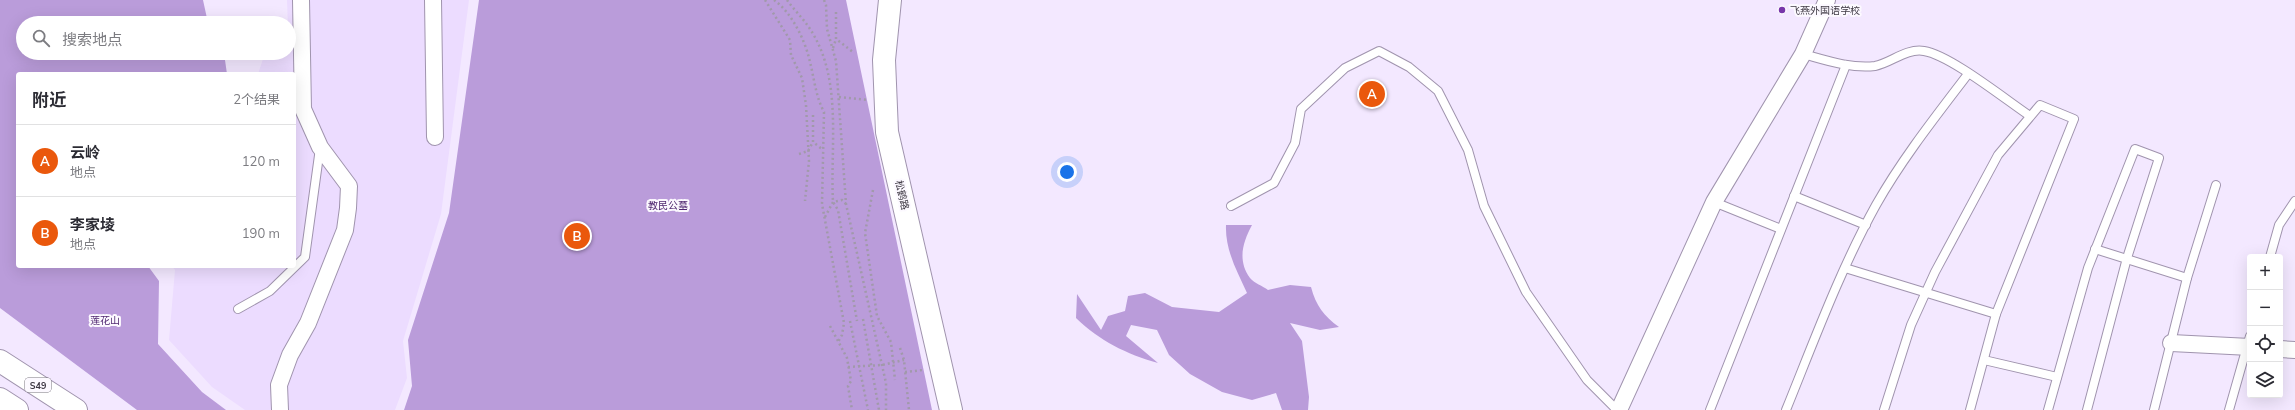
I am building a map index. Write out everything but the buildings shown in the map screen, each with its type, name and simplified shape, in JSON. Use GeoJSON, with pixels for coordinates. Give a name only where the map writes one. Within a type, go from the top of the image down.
{"type":"FeatureCollection","features":[{"type":"Feature","properties":{"kind":"main road","name":"松鹤路"},"geometry":{"type":"LineString","coordinates":[[890,0],[884,60],[887,132],[951,410]]}},
{"type":"Feature","properties":{"kind":"main road","name":"S49"},"geometry":{"type":"LineString","coordinates":[[0,361],[76,410]]}},
{"type":"Feature","properties":{"kind":"main road"},"geometry":{"type":"LineString","coordinates":[[0,399],[17,410]]}},
{"type":"Feature","properties":{"kind":"street"},"geometry":{"type":"LineString","coordinates":[[280,410],[279,385],[290,355],[308,323],[345,230],[349,186],[320,147],[303,109],[302,0]]}},
{"type":"Feature","properties":{"kind":"street"},"geometry":{"type":"LineString","coordinates":[[433,0],[435,137]]}},
{"type":"Feature","properties":{"kind":"street"},"geometry":{"type":"LineString","coordinates":[[1618,410],[1714,202],[1803,54],[1827,0]]}},
{"type":"Feature","properties":{"kind":"street"},"geometry":{"type":"LineString","coordinates":[[2171,343],[2247,344]]}},
{"type":"Feature","properties":{"kind":"street"},"geometry":{"type":"LineString","coordinates":[[2283,349],[2295,350]]}},
{"type":"Feature","properties":{"kind":"lane"},"geometry":{"type":"LineString","coordinates":[[1231,206],[1274,183],[1295,142],[1301,109],[1345,68],[1379,51],[1409,67],[1438,91],[1468,150],[1484,206],[1526,292],[1587,380],[1618,410]]}},
{"type":"Feature","properties":{"kind":"lane"},"geometry":{"type":"LineString","coordinates":[[1803,54],[1846,65],[1875,66],[1898,55],[1923,51],[1954,64],[2030,116]]}},
{"type":"Feature","properties":{"kind":"lane"},"geometry":{"type":"LineString","coordinates":[[1710,410],[1846,65]]}},
{"type":"Feature","properties":{"kind":"lane"},"geometry":{"type":"LineString","coordinates":[[1786,410],[1845,268],[1866,225],[1877,205],[1923,135],[1968,74]]}},
{"type":"Feature","properties":{"kind":"lane"},"geometry":{"type":"LineString","coordinates":[[1884,410],[1911,325],[1926,293],[1998,155],[2040,105],[2074,119],[1996,314],[1970,410]]}},
{"type":"Feature","properties":{"kind":"lane"},"geometry":{"type":"LineString","coordinates":[[296,266],[305,257],[320,147]]}},
{"type":"Feature","properties":{"kind":"lane"},"geometry":{"type":"LineString","coordinates":[[2048,410],[2095,248],[2135,149],[2159,158],[2127,258],[2087,410]]}},
{"type":"Feature","properties":{"kind":"lane"},"geometry":{"type":"LineString","coordinates":[[2154,410],[2187,278],[2216,185]]}},
{"type":"Feature","properties":{"kind":"lane"},"geometry":{"type":"LineString","coordinates":[[1794,196],[1866,225]]}},
{"type":"Feature","properties":{"kind":"lane"},"geometry":{"type":"LineString","coordinates":[[2271,254],[2279,225],[2295,201]]}},
{"type":"Feature","properties":{"kind":"lane"},"geometry":{"type":"LineString","coordinates":[[1714,202],[1781,229]]}},
{"type":"Feature","properties":{"kind":"lane"},"geometry":{"type":"LineString","coordinates":[[2095,248],[2187,278]]}},
{"type":"Feature","properties":{"kind":"lane"},"geometry":{"type":"LineString","coordinates":[[238,309],[270,291],[294,268]]}},
{"type":"Feature","properties":{"kind":"lane"},"geometry":{"type":"LineString","coordinates":[[1845,268],[1996,314]]}},
{"type":"Feature","properties":{"kind":"lane"},"geometry":{"type":"LineString","coordinates":[[2229,410],[2247,351]]}},
{"type":"Feature","properties":{"kind":"lane"},"geometry":{"type":"LineString","coordinates":[[1984,360],[2057,377]]}},
{"type":"Feature","properties":{"kind":"path"},"geometry":{"type":"LineString","coordinates":[[765,0],[790,40],[791,55],[802,78],[806,104],[808,151],[808,173],[805,201]]}},
{"type":"Feature","properties":{"kind":"path"},"geometry":{"type":"LineString","coordinates":[[774,0],[795,24],[809,56],[820,104],[824,112],[822,204],[844,323],[842,335],[838,342]]}},
{"type":"Feature","properties":{"kind":"path"},"geometry":{"type":"LineString","coordinates":[[787,0],[810,29],[825,63],[831,89],[833,202],[840,216],[857,321]]}},
{"type":"Feature","properties":{"kind":"path"},"geometry":{"type":"LineString","coordinates":[[824,0],[826,5],[827,29],[833,48],[839,97],[846,204],[886,383],[886,410]]}},
{"type":"Feature","properties":{"kind":"path"},"geometry":{"type":"LineString","coordinates":[[833,48],[836,39],[836,12]]}},
{"type":"Feature","properties":{"kind":"path"},"geometry":{"type":"LineString","coordinates":[[836,39],[853,52]]}},
{"type":"Feature","properties":{"kind":"path"},"geometry":{"type":"LineString","coordinates":[[839,97],[886,101]]}},
{"type":"Feature","properties":{"kind":"path"},"geometry":{"type":"LineString","coordinates":[[799,154],[808,151],[813,142],[813,115]]}},
{"type":"Feature","properties":{"kind":"path"},"geometry":{"type":"LineString","coordinates":[[813,142],[823,150]]}},
{"type":"Feature","properties":{"kind":"path"},"geometry":{"type":"LineString","coordinates":[[873,190],[865,233],[877,316],[890,342],[895,380]]}},
{"type":"Feature","properties":{"kind":"path"},"geometry":{"type":"LineString","coordinates":[[833,202],[842,200],[846,204]]}},
{"type":"Feature","properties":{"kind":"path"},"geometry":{"type":"LineString","coordinates":[[825,218],[833,202]]}},
{"type":"Feature","properties":{"kind":"path"},"geometry":{"type":"LineString","coordinates":[[863,319],[879,410]]}},
{"type":"Feature","properties":{"kind":"path"},"geometry":{"type":"LineString","coordinates":[[850,321],[868,410]]}},
{"type":"Feature","properties":{"kind":"path"},"geometry":{"type":"LineString","coordinates":[[830,326],[847,358],[851,381],[848,386],[852,410]]}},
{"type":"Feature","properties":{"kind":"path"},"geometry":{"type":"LineString","coordinates":[[900,348],[904,360],[909,410]]}},
{"type":"Feature","properties":{"kind":"path"},"geometry":{"type":"LineString","coordinates":[[848,367],[882,365],[904,360]]}},
{"type":"Feature","properties":{"kind":"shaded area"},"geometry":{"type":"Polygon","coordinates":[[[287,0],[469,0],[441,214],[403,341],[407,378],[395,410],[245,410],[212,387],[169,340],[175,270],[174,268],[296,268],[296,72],[259,72],[263,60],[296,60],[296,16],[288,16],[287,0]]]}},
{"type":"Feature","properties":{"kind":"green space","name":"莲花山"},"geometry":{"type":"Polygon","coordinates":[[[0,0],[203,0],[206,16],[16,16],[16,60],[225,60],[227,72],[16,72],[16,268],[149,268],[159,281],[158,344],[202,392],[226,410],[137,410],[0,308],[0,0]]]}},
{"type":"Feature","properties":{"kind":"green space","name":"教民公墓"},"geometry":{"type":"Polygon","coordinates":[[[479,0],[846,0],[932,410],[404,410],[412,386],[408,340],[449,213],[479,0]]]}},
{"type":"Feature","properties":{"kind":"green space"},"geometry":{"type":"Polygon","coordinates":[[[1226,225],[1252,225],[1244,244],[1243,258],[1246,271],[1252,280],[1268,290],[1290,285],[1311,287],[1315,300],[1321,310],[1339,327],[1320,330],[1290,323],[1302,341],[1309,397],[1308,410],[1282,410],[1276,393],[1252,400],[1222,392],[1190,374],[1169,355],[1157,330],[1131,325],[1126,336],[1158,363],[1114,346],[1094,333],[1076,318],[1077,294],[1101,330],[1108,316],[1125,311],[1128,296],[1145,293],[1172,307],[1219,312],[1247,293],[1227,243],[1226,225]]]}},
{"type":"Feature","properties":{"kind":"place","name":"飞燕外国语学校"},"geometry":{"type":"Point","coordinates":[1782,10]}},
{"type":"Feature","properties":{"kind":"place","name":"云岭"},"geometry":{"type":"Point","coordinates":[1372,94]}},
{"type":"Feature","properties":{"kind":"place","name":"李家堎"},"geometry":{"type":"Point","coordinates":[577,236]}}]}
